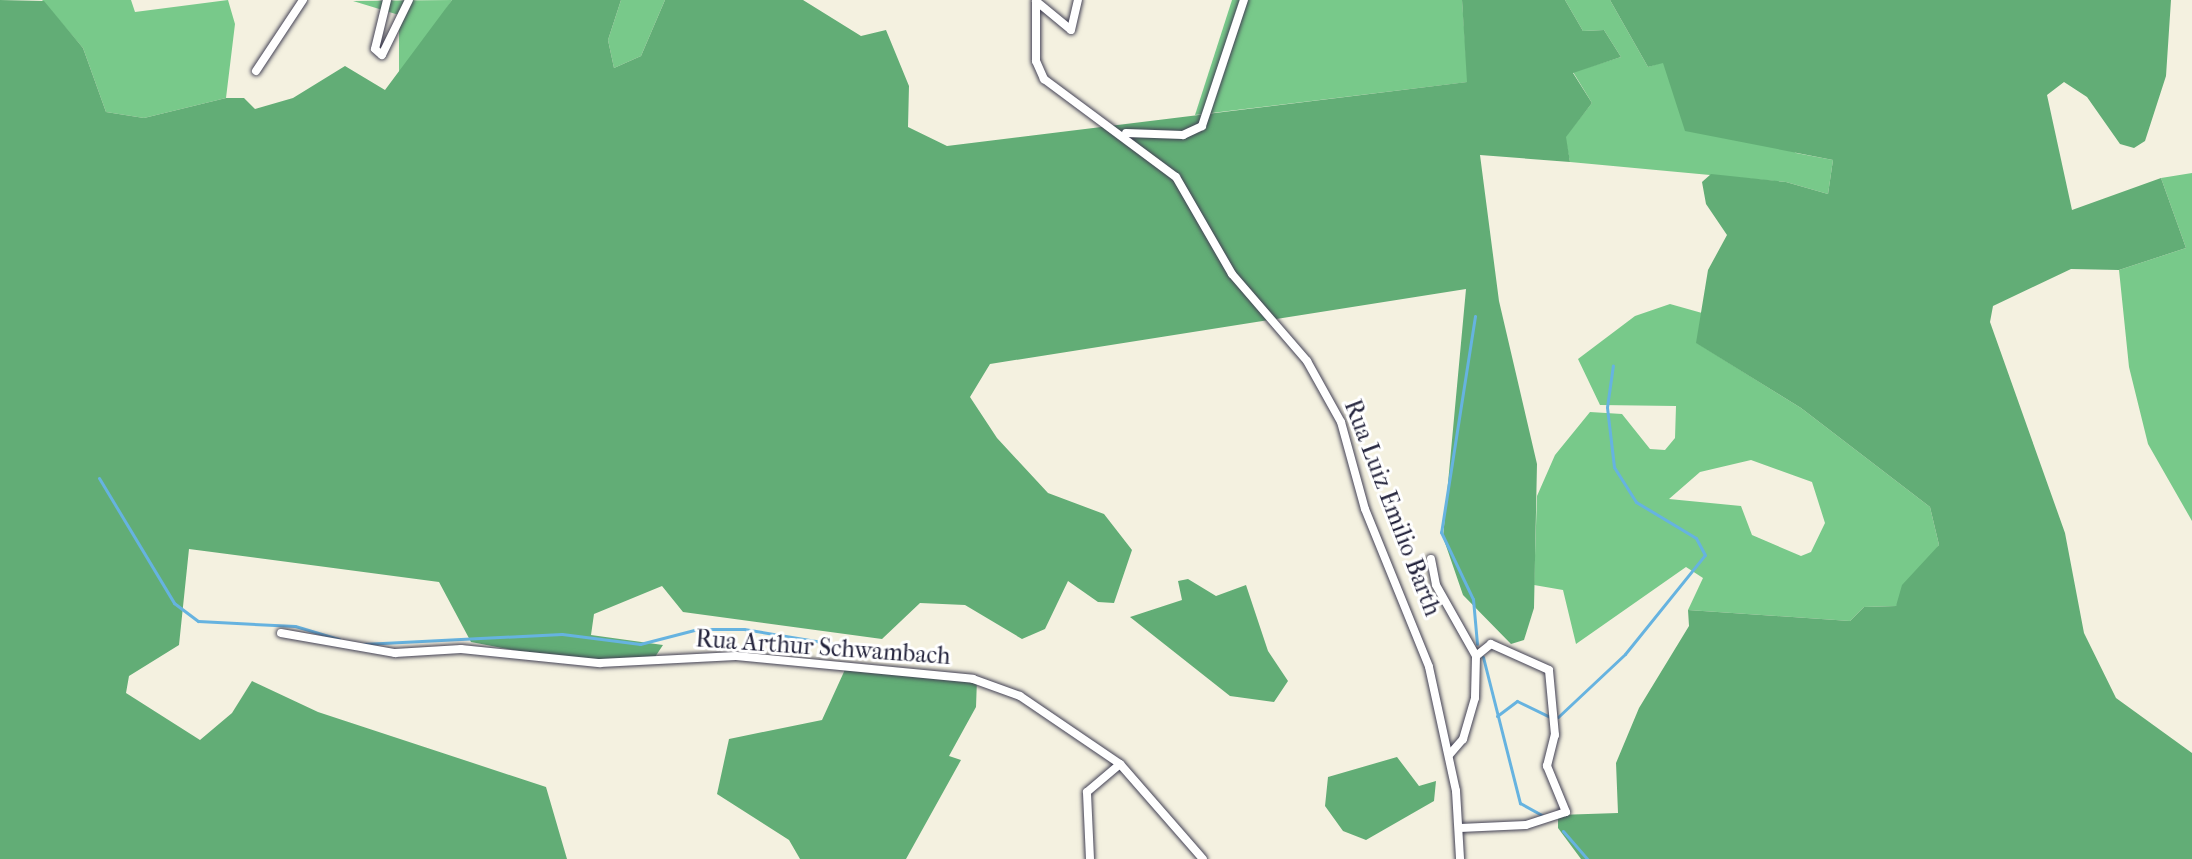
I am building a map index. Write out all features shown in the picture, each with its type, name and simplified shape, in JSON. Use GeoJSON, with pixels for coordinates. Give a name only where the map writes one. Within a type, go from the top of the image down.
{"type":"FeatureCollection","features":[{"type":"Feature","properties":{"kind":"street"},"geometry":{"type":"LineString","coordinates":[[256,71],[303,0]]}},
{"type":"Feature","properties":{"kind":"street"},"geometry":{"type":"LineString","coordinates":[[387,0],[375,49],[382,55],[409,0]]}},
{"type":"Feature","properties":{"kind":"street"},"geometry":{"type":"LineString","coordinates":[[1036,1],[1071,30],[1078,0]]}},
{"type":"Feature","properties":{"kind":"street"},"geometry":{"type":"LineString","coordinates":[[1126,133],[1183,135],[1202,126],[1244,0]]}},
{"type":"Feature","properties":{"kind":"street","name":"Rua Luiz Emilio Barth"},"geometry":{"type":"LineString","coordinates":[[1036,1],[1036,61],[1044,79],[1126,133],[1176,177],[1232,274],[1307,361],[1341,422],[1365,509],[1429,667],[1449,755]]}},
{"type":"Feature","properties":{"kind":"street"},"geometry":{"type":"LineString","coordinates":[[1431,559],[1436,585],[1476,656],[1475,698],[1463,739],[1449,755],[1460,828],[1460,859]]}},
{"type":"Feature","properties":{"kind":"street","name":"Rua Arthur Schwambach"},"geometry":{"type":"LineString","coordinates":[[281,633],[395,653],[461,649],[600,663],[711,655],[973,679],[1020,696],[1120,764],[1203,859]]}},
{"type":"Feature","properties":{"kind":"street"},"geometry":{"type":"LineString","coordinates":[[1460,828],[1526,825],[1566,812],[1547,766],[1555,735],[1549,670],[1491,644],[1476,656]]}},
{"type":"Feature","properties":{"kind":"street"},"geometry":{"type":"LineString","coordinates":[[1090,859],[1087,792],[1120,764]]}},
{"type":"Feature","properties":{"kind":"green space"},"geometry":{"type":"Polygon","coordinates":[[[0,0],[44,1],[83,48],[106,112],[144,118],[226,98],[244,98],[255,109],[293,98],[345,66],[385,90],[452,0],[621,0],[608,40],[614,68],[641,56],[665,0],[803,0],[861,36],[886,30],[909,86],[908,127],[947,146],[1467,82],[1462,0],[1565,0],[1583,31],[1604,30],[1621,57],[1573,73],[1592,103],[1566,137],[1570,162],[1480,155],[1499,301],[1537,464],[1534,608],[1524,640],[1511,644],[1463,595],[1443,537],[1466,289],[990,364],[970,397],[997,438],[1048,493],[1104,514],[1132,550],[1114,603],[1098,602],[1068,581],[1045,629],[1022,639],[965,605],[920,603],[882,639],[683,612],[662,586],[594,614],[591,635],[663,645],[653,660],[597,666],[471,642],[439,582],[189,549],[179,645],[129,676],[126,693],[200,740],[232,713],[252,681],[318,712],[546,787],[567,859],[0,859],[0,0]]]}},
{"type":"Feature","properties":{"kind":"green space"},"geometry":{"type":"Polygon","coordinates":[[[42,0],[131,0],[135,12],[228,0],[235,24],[226,98],[144,118],[106,112],[83,48],[42,0]]]}},
{"type":"Feature","properties":{"kind":"green space"},"geometry":{"type":"Polygon","coordinates":[[[452,0],[399,81],[399,15],[353,1],[452,0]]]}},
{"type":"Feature","properties":{"kind":"green space"},"geometry":{"type":"Polygon","coordinates":[[[621,0],[665,0],[641,56],[614,68],[608,40],[621,0]]]}},
{"type":"Feature","properties":{"kind":"green space"},"geometry":{"type":"Polygon","coordinates":[[[1232,0],[1462,0],[1468,82],[1195,115],[1232,0]]]}},
{"type":"Feature","properties":{"kind":"green space"},"geometry":{"type":"Polygon","coordinates":[[[1565,0],[1610,0],[1648,67],[1663,62],[1796,153],[1833,160],[1828,194],[1786,182],[1570,162],[1565,137],[1592,103],[1573,72],[1621,57],[1604,30],[1583,31],[1565,0]]]}},
{"type":"Feature","properties":{"kind":"green space"},"geometry":{"type":"Polygon","coordinates":[[[1610,0],[2171,0],[2166,76],[2145,141],[2134,148],[2120,144],[2087,97],[2064,82],[2047,95],[2072,210],[2161,178],[2186,248],[2119,270],[2071,269],[1993,306],[1990,322],[2065,533],[2084,633],[2116,698],[2192,753],[2192,859],[1581,859],[1558,828],[1558,815],[1618,813],[1616,763],[1639,708],[1689,626],[1688,610],[1850,621],[1864,607],[1896,606],[1902,585],[1939,545],[1930,507],[1801,408],[1696,343],[1708,270],[1727,235],[1706,204],[1702,182],[1711,174],[1786,182],[1828,194],[1833,160],[1685,131],[1663,63],[1648,67],[1610,0]]]}},
{"type":"Feature","properties":{"kind":"green space"},"geometry":{"type":"Polygon","coordinates":[[[2192,173],[2192,521],[2148,444],[2129,367],[2119,270],[2186,248],[2161,178],[2192,173]]]}},
{"type":"Feature","properties":{"kind":"green space"},"geometry":{"type":"Polygon","coordinates":[[[1670,304],[1702,313],[1697,343],[1801,408],[1930,507],[1939,545],[1896,606],[1864,607],[1850,621],[1688,610],[1703,578],[1686,567],[1576,644],[1563,590],[1534,585],[1537,496],[1555,455],[1590,412],[1622,414],[1650,449],[1665,450],[1675,438],[1676,406],[1600,405],[1578,359],[1635,316],[1670,304]],[[1751,460],[1700,472],[1669,499],[1741,506],[1752,535],[1801,556],[1811,552],[1825,523],[1812,482],[1751,460]]]}},
{"type":"Feature","properties":{"kind":"green space"},"geometry":{"type":"Polygon","coordinates":[[[1188,579],[1216,596],[1246,585],[1268,651],[1288,681],[1274,702],[1230,696],[1130,617],[1182,600],[1178,581],[1188,579]]]}},
{"type":"Feature","properties":{"kind":"green space"},"geometry":{"type":"Polygon","coordinates":[[[848,663],[977,679],[976,707],[949,756],[961,760],[906,859],[800,859],[789,840],[717,794],[729,739],[822,720],[848,663]]]}},
{"type":"Feature","properties":{"kind":"green space"},"geometry":{"type":"Polygon","coordinates":[[[1397,757],[1419,786],[1436,781],[1434,801],[1366,840],[1343,831],[1325,806],[1328,777],[1397,757]]]}},
{"type":"Feature","properties":{"kind":"waterway"},"geometry":{"type":"LineString","coordinates":[[1475,316],[1441,532],[1473,599],[1477,644]]}},
{"type":"Feature","properties":{"kind":"waterway"},"geometry":{"type":"LineString","coordinates":[[1558,717],[1625,654],[1705,555],[1696,538],[1636,502],[1614,467],[1607,407],[1613,365]]}},
{"type":"Feature","properties":{"kind":"waterway"},"geometry":{"type":"LineString","coordinates":[[99,478],[174,603],[198,621],[295,626],[339,639]]}},
{"type":"Feature","properties":{"kind":"waterway"},"geometry":{"type":"LineString","coordinates":[[363,644],[562,634],[640,644],[698,629],[744,629],[888,653]]}},
{"type":"Feature","properties":{"kind":"waterway"},"geometry":{"type":"LineString","coordinates":[[1483,657],[1520,803],[1547,818]]}},
{"type":"Feature","properties":{"kind":"waterway"},"geometry":{"type":"LineString","coordinates":[[1497,716],[1517,701],[1550,717]]}},
{"type":"Feature","properties":{"kind":"waterway"},"geometry":{"type":"LineString","coordinates":[[1563,831],[1587,859]]}}]}
